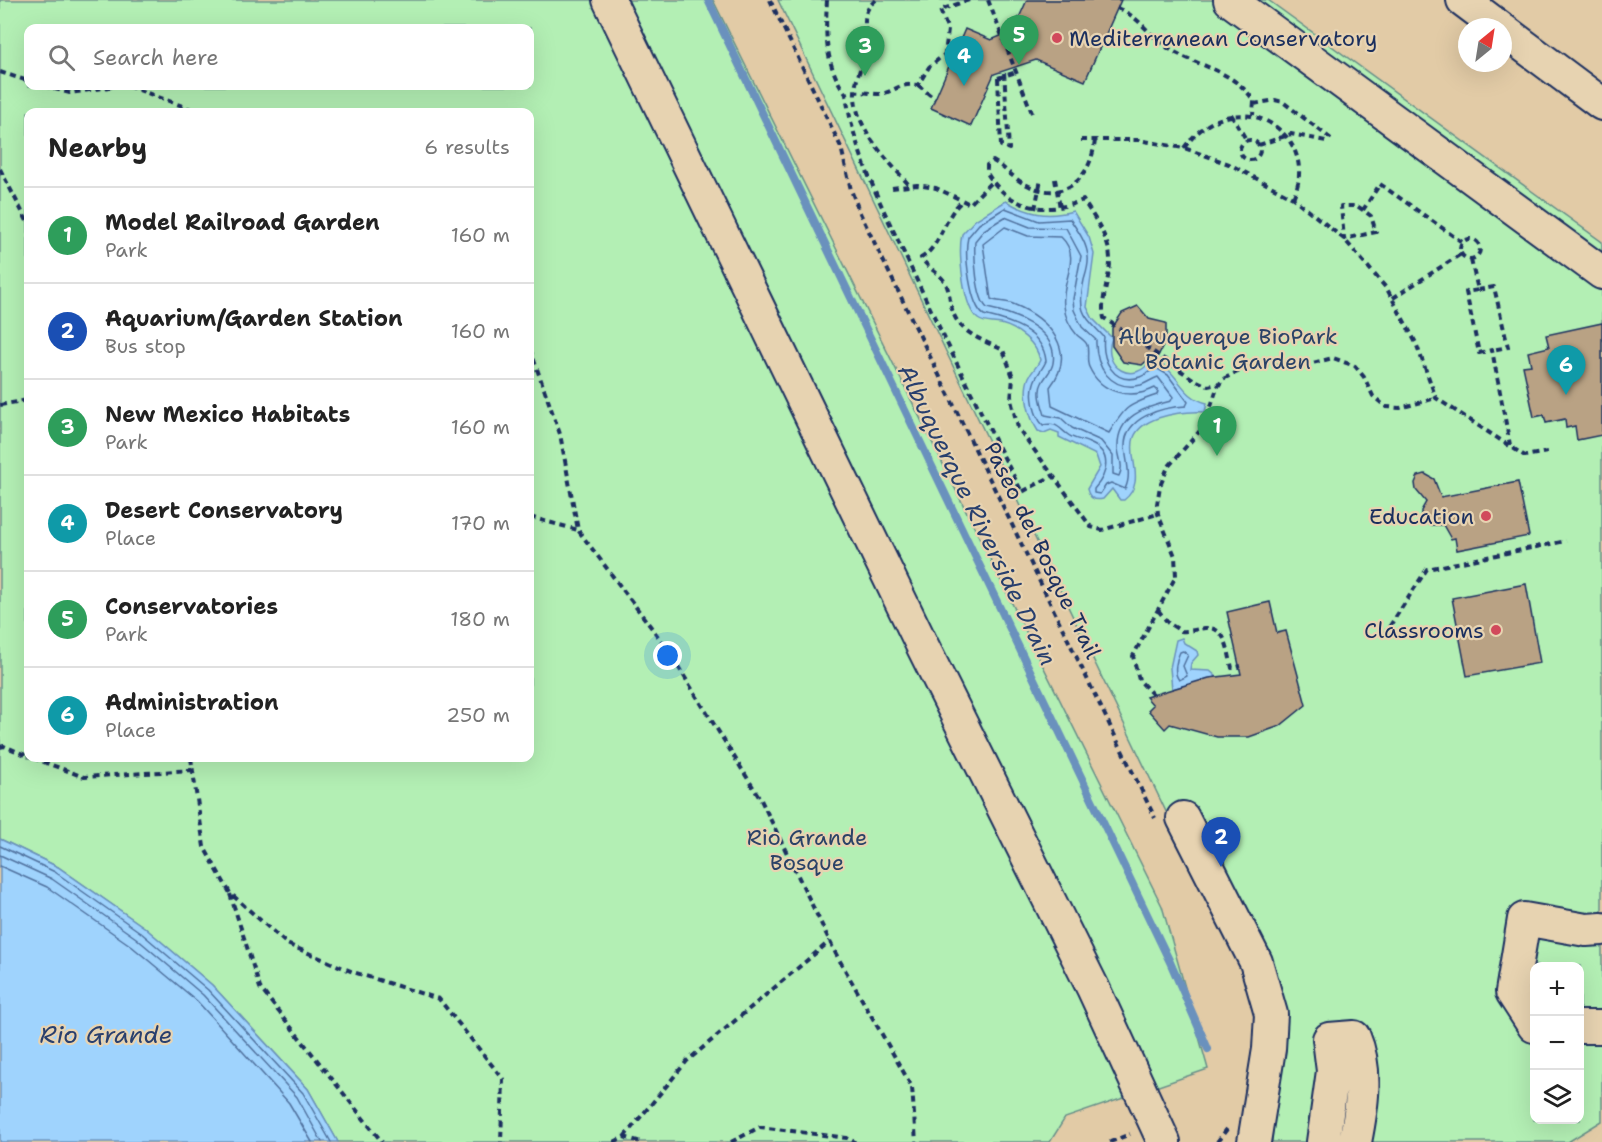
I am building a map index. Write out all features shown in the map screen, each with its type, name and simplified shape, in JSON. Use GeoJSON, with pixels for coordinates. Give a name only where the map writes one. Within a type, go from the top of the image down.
{"type":"FeatureCollection","features":[{"type":"Feature","properties":{"kind":"street"},"geometry":{"type":"LineString","coordinates":[[609,0],[923,647],[1093,988],[1164,1142]]}},
{"type":"Feature","properties":{"kind":"street"},"geometry":{"type":"LineString","coordinates":[[1230,0],[1602,273]]}},
{"type":"Feature","properties":{"kind":"street"},"geometry":{"type":"LineString","coordinates":[[1463,0],[1487,18]]}},
{"type":"Feature","properties":{"kind":"street"},"geometry":{"type":"LineString","coordinates":[[1512,37],[1602,104]]}},
{"type":"Feature","properties":{"kind":"street"},"geometry":{"type":"LineString","coordinates":[[1170,820],[1256,962],[1271,1014],[1269,1049],[1254,1142]]}},
{"type":"Feature","properties":{"kind":"street"},"geometry":{"type":"LineString","coordinates":[[1530,1020],[1512,992],[1524,919],[1586,930],[1602,929]]}},
{"type":"Feature","properties":{"kind":"street"},"geometry":{"type":"LineString","coordinates":[[1584,1027],[1602,1027]]}},
{"type":"Feature","properties":{"kind":"street"},"geometry":{"type":"LineString","coordinates":[[1323,1142],[1333,1071],[1329,1039],[1354,1037],[1359,1048],[1363,1085],[1355,1142]]}},
{"type":"Feature","properties":{"kind":"path","name":"Paseo del Bosque Trail"},"geometry":{"type":"LineString","coordinates":[[770,0],[836,136],[860,213],[1170,820]]}},
{"type":"Feature","properties":{"kind":"path"},"geometry":{"type":"LineString","coordinates":[[827,0],[827,47],[833,78],[846,94],[850,123],[869,179],[967,386],[1022,492],[1054,475]]}},
{"type":"Feature","properties":{"kind":"path"},"geometry":{"type":"LineString","coordinates":[[876,0],[869,5],[864,16],[866,50],[855,90],[856,103],[870,136],[909,185]]}},
{"type":"Feature","properties":{"kind":"path"},"geometry":{"type":"LineString","coordinates":[[918,85],[929,67],[945,56],[948,30],[940,10],[969,0]]}},
{"type":"Feature","properties":{"kind":"path"},"geometry":{"type":"LineString","coordinates":[[988,0],[1032,113]]}},
{"type":"Feature","properties":{"kind":"path"},"geometry":{"type":"LineString","coordinates":[[1117,8],[1136,17],[1160,42],[1172,50],[1219,71],[1247,93],[1254,104],[1253,115]]}},
{"type":"Feature","properties":{"kind":"path"},"geometry":{"type":"LineString","coordinates":[[945,56],[952,59]]}},
{"type":"Feature","properties":{"kind":"path"},"geometry":{"type":"LineString","coordinates":[[1004,70],[1009,149],[1001,146],[998,78],[1016,72]]}},
{"type":"Feature","properties":{"kind":"path"},"geometry":{"type":"LineString","coordinates":[[0,72],[24,80]]}},
{"type":"Feature","properties":{"kind":"path"},"geometry":{"type":"LineString","coordinates":[[846,94],[855,90],[883,93],[898,86],[918,85],[935,99]]}},
{"type":"Feature","properties":{"kind":"path"},"geometry":{"type":"LineString","coordinates":[[59,90],[70,93],[90,90]]}},
{"type":"Feature","properties":{"kind":"path"},"geometry":{"type":"LineString","coordinates":[[139,90],[188,108]]}},
{"type":"Feature","properties":{"kind":"path"},"geometry":{"type":"LineString","coordinates":[[1254,104],[1275,100],[1283,102],[1330,138],[1326,141],[1299,135],[1285,135],[1258,145]]}},
{"type":"Feature","properties":{"kind":"path"},"geometry":{"type":"LineString","coordinates":[[1231,114],[1247,141]]}},
{"type":"Feature","properties":{"kind":"path"},"geometry":{"type":"LineString","coordinates":[[1184,148],[1199,128],[1215,118],[1231,114],[1253,115],[1270,123],[1285,135],[1295,151],[1299,170],[1297,189],[1293,198]]}},
{"type":"Feature","properties":{"kind":"path"},"geometry":{"type":"LineString","coordinates":[[1081,140],[1146,141],[1184,148],[1242,170],[1293,198],[1344,239],[1371,267],[1393,298],[1416,343],[1436,398],[1525,456],[1547,452]]}},
{"type":"Feature","properties":{"kind":"path"},"geometry":{"type":"LineString","coordinates":[[1095,140],[1092,160],[1084,176],[1072,186],[1057,191],[1039,190],[1024,183],[993,161],[986,169],[992,181],[1018,202],[1035,209],[1060,208],[1083,200],[1107,241],[1110,265],[1105,284],[1103,315],[1108,323],[1193,379],[1208,386],[1219,384]]}},
{"type":"Feature","properties":{"kind":"path"},"geometry":{"type":"LineString","coordinates":[[1242,170],[1247,160],[1258,157],[1260,152],[1254,141],[1247,141]]}},
{"type":"Feature","properties":{"kind":"path"},"geometry":{"type":"LineString","coordinates":[[1247,141],[1241,151],[1247,160]]}},
{"type":"Feature","properties":{"kind":"path"},"geometry":{"type":"LineString","coordinates":[[0,169],[24,215]]}},
{"type":"Feature","properties":{"kind":"path"},"geometry":{"type":"LineString","coordinates":[[1035,209],[1041,179]]}},
{"type":"Feature","properties":{"kind":"path"},"geometry":{"type":"LineString","coordinates":[[1055,179],[1060,208]]}},
{"type":"Feature","properties":{"kind":"path"},"geometry":{"type":"LineString","coordinates":[[892,188],[909,185],[936,188],[970,204],[992,181]]}},
{"type":"Feature","properties":{"kind":"path"},"geometry":{"type":"LineString","coordinates":[[1363,210],[1380,184],[1462,242]]}},
{"type":"Feature","properties":{"kind":"path"},"geometry":{"type":"LineString","coordinates":[[960,203],[948,214],[932,252],[921,258],[929,269],[943,278],[950,293],[952,311],[964,330],[1003,350],[1013,376],[1011,400],[1018,428],[1054,475],[1085,523],[1096,530],[1158,514]]}},
{"type":"Feature","properties":{"kind":"path"},"geometry":{"type":"LineString","coordinates":[[1341,206],[1357,206],[1371,216],[1376,232],[1344,239],[1341,206]]}},
{"type":"Feature","properties":{"kind":"path"},"geometry":{"type":"LineString","coordinates":[[1462,242],[1472,239],[1479,244],[1480,254],[1471,260]]}},
{"type":"Feature","properties":{"kind":"path"},"geometry":{"type":"LineString","coordinates":[[1461,254],[1462,242]]}},
{"type":"Feature","properties":{"kind":"path"},"geometry":{"type":"LineString","coordinates":[[1393,298],[1461,254]]}},
{"type":"Feature","properties":{"kind":"path"},"geometry":{"type":"LineString","coordinates":[[1461,254],[1471,260],[1478,290]]}},
{"type":"Feature","properties":{"kind":"path"},"geometry":{"type":"LineString","coordinates":[[1494,286],[1508,347],[1492,350],[1479,353],[1466,292],[1494,286]]}},
{"type":"Feature","properties":{"kind":"path"},"geometry":{"type":"LineString","coordinates":[[1492,350],[1511,446]]}},
{"type":"Feature","properties":{"kind":"path"},"geometry":{"type":"LineString","coordinates":[[1153,695],[1139,680],[1133,656],[1173,585],[1177,566],[1158,514],[1158,496],[1168,467],[1209,419],[1219,384],[1233,372],[1256,363],[1293,368],[1333,358],[1355,366],[1365,377],[1373,396],[1386,407],[1400,408],[1436,398]]}},
{"type":"Feature","properties":{"kind":"path"},"geometry":{"type":"LineString","coordinates":[[534,360],[560,434],[578,531],[666,647],[761,800],[830,941],[912,1087],[915,1142]]}},
{"type":"Feature","properties":{"kind":"path"},"geometry":{"type":"LineString","coordinates":[[0,405],[24,401]]}},
{"type":"Feature","properties":{"kind":"path"},"geometry":{"type":"LineString","coordinates":[[534,519],[578,531]]}},
{"type":"Feature","properties":{"kind":"path"},"geometry":{"type":"LineString","coordinates":[[1384,635],[1427,569],[1566,541]]}},
{"type":"Feature","properties":{"kind":"path"},"geometry":{"type":"LineString","coordinates":[[1158,610],[1168,623],[1181,631],[1206,628],[1219,631],[1224,637],[1232,668],[1241,666]]}},
{"type":"Feature","properties":{"kind":"path"},"geometry":{"type":"LineString","coordinates":[[0,747],[4,746],[24,754]]}},
{"type":"Feature","properties":{"kind":"path"},"geometry":{"type":"LineString","coordinates":[[44,762],[84,777],[192,770]]}},
{"type":"Feature","properties":{"kind":"path"},"geometry":{"type":"LineString","coordinates":[[191,762],[204,847],[230,893],[260,988],[382,1142]]}},
{"type":"Feature","properties":{"kind":"path"},"geometry":{"type":"LineString","coordinates":[[230,893],[287,944],[353,972],[438,999],[503,1079],[501,1142]]}},
{"type":"Feature","properties":{"kind":"path"},"geometry":{"type":"LineString","coordinates":[[614,1142],[624,1137],[687,1061],[830,941]]}},
{"type":"Feature","properties":{"kind":"path"},"geometry":{"type":"LineString","coordinates":[[731,1142],[760,1127],[847,1138],[855,1142]]}},
{"type":"Feature","properties":{"kind":"path"},"geometry":{"type":"LineString","coordinates":[[624,1137],[640,1142]]}},
{"type":"Feature","properties":{"kind":"green space","name":"Rio Grande Bosque"},"geometry":{"type":"Polygon","coordinates":[[[0,0],[713,0],[1162,906],[1208,1069],[1065,1118],[1050,1142],[338,1142],[308,1089],[212,985],[144,927],[58,867],[0,839],[0,0]]]}},
{"type":"Feature","properties":{"kind":"green space","name":"Albuquerque BioPark Botanic Garden"},"geometry":{"type":"Polygon","coordinates":[[[778,0],[1268,0],[1602,242],[1602,1121],[1568,1142],[1272,1142],[1278,1058],[1247,981],[778,0]]]}},
{"type":"Feature","properties":{"kind":"water"},"geometry":{"type":"Polygon","coordinates":[[[1006,201],[1038,214],[1073,211],[1089,237],[1094,254],[1087,307],[1093,319],[1112,338],[1111,358],[1115,365],[1129,373],[1137,372],[1151,359],[1168,370],[1191,395],[1207,403],[1205,412],[1187,412],[1158,418],[1143,426],[1135,435],[1132,446],[1135,479],[1132,490],[1124,500],[1120,500],[1112,489],[1103,499],[1092,498],[1087,489],[1100,467],[1096,455],[1059,437],[1059,433],[1051,430],[1044,433],[1038,431],[1029,412],[1026,397],[1029,377],[1040,360],[1031,342],[1007,326],[978,319],[969,304],[961,266],[962,234],[975,220],[1006,201]]]}},
{"type":"Feature","properties":{"kind":"water"},"geometry":{"type":"Polygon","coordinates":[[[1182,638],[1184,643],[1197,651],[1198,655],[1191,663],[1190,670],[1210,671],[1217,677],[1172,689],[1170,668],[1176,640],[1182,638]]]}},
{"type":"Feature","properties":{"kind":"water","name":"Rio Grande"},"geometry":{"type":"Polygon","coordinates":[[[0,839],[58,867],[144,927],[212,985],[308,1089],[338,1142],[0,1142],[0,839]]]}},
{"type":"Feature","properties":{"kind":"building"},"geometry":{"type":"Polygon","coordinates":[[[1027,0],[1121,0],[1085,81],[1036,60],[994,74],[971,126],[931,108],[965,29],[991,40],[1013,31],[1027,0]]]}},
{"type":"Feature","properties":{"kind":"building"},"geometry":{"type":"Polygon","coordinates":[[[1138,306],[1149,319],[1166,323],[1166,340],[1158,356],[1151,357],[1142,365],[1123,362],[1112,346],[1112,328],[1122,313],[1138,306]]]}},
{"type":"Feature","properties":{"kind":"building"},"geometry":{"type":"Polygon","coordinates":[[[1602,323],[1602,435],[1577,440],[1575,426],[1566,428],[1565,419],[1546,423],[1544,415],[1534,417],[1523,366],[1531,365],[1528,352],[1549,347],[1546,335],[1602,323]]]}},
{"type":"Feature","properties":{"kind":"building","name":"Education"},"geometry":{"type":"Polygon","coordinates":[[[1425,474],[1434,479],[1441,497],[1518,482],[1529,536],[1457,550],[1455,538],[1451,539],[1443,525],[1429,525],[1421,518],[1421,511],[1426,502],[1416,490],[1415,483],[1418,476],[1425,474]]]}},
{"type":"Feature","properties":{"kind":"building","name":"Classrooms"},"geometry":{"type":"Polygon","coordinates":[[[1526,584],[1540,663],[1467,676],[1452,598],[1526,584]]]}},
{"type":"Feature","properties":{"kind":"building"},"geometry":{"type":"Polygon","coordinates":[[[1270,602],[1277,633],[1286,631],[1306,705],[1280,726],[1249,737],[1217,737],[1170,724],[1165,729],[1148,710],[1153,705],[1146,697],[1209,678],[1241,674],[1227,612],[1270,602]]]}},
{"type":"Feature","properties":{"kind":"waterway","name":"Albuquerque Riverside Drain"},"geometry":{"type":"LineString","coordinates":[[708,0],[1170,962],[1208,1049]]}},
{"type":"Feature","properties":{"kind":"place","name":"Mediterranean Conservatory"},"geometry":{"type":"Point","coordinates":[1057,38]}},
{"type":"Feature","properties":{"kind":"place","name":"Conservatories"},"geometry":{"type":"Point","coordinates":[1019,65]}},
{"type":"Feature","properties":{"kind":"place","name":"New Mexico Habitats"},"geometry":{"type":"Point","coordinates":[865,76]}},
{"type":"Feature","properties":{"kind":"place","name":"Desert Conservatory"},"geometry":{"type":"Point","coordinates":[964,86]}},
{"type":"Feature","properties":{"kind":"place","name":"Administration"},"geometry":{"type":"Point","coordinates":[1566,395]}},
{"type":"Feature","properties":{"kind":"place","name":"Model Railroad Garden"},"geometry":{"type":"Point","coordinates":[1217,456]}},
{"type":"Feature","properties":{"kind":"place","name":"Education"},"geometry":{"type":"Point","coordinates":[1486,516]}},
{"type":"Feature","properties":{"kind":"place","name":"Classrooms"},"geometry":{"type":"Point","coordinates":[1496,630]}},
{"type":"Feature","properties":{"kind":"place","name":"Aquarium/Garden Station"},"geometry":{"type":"Point","coordinates":[1221,867]}}]}
